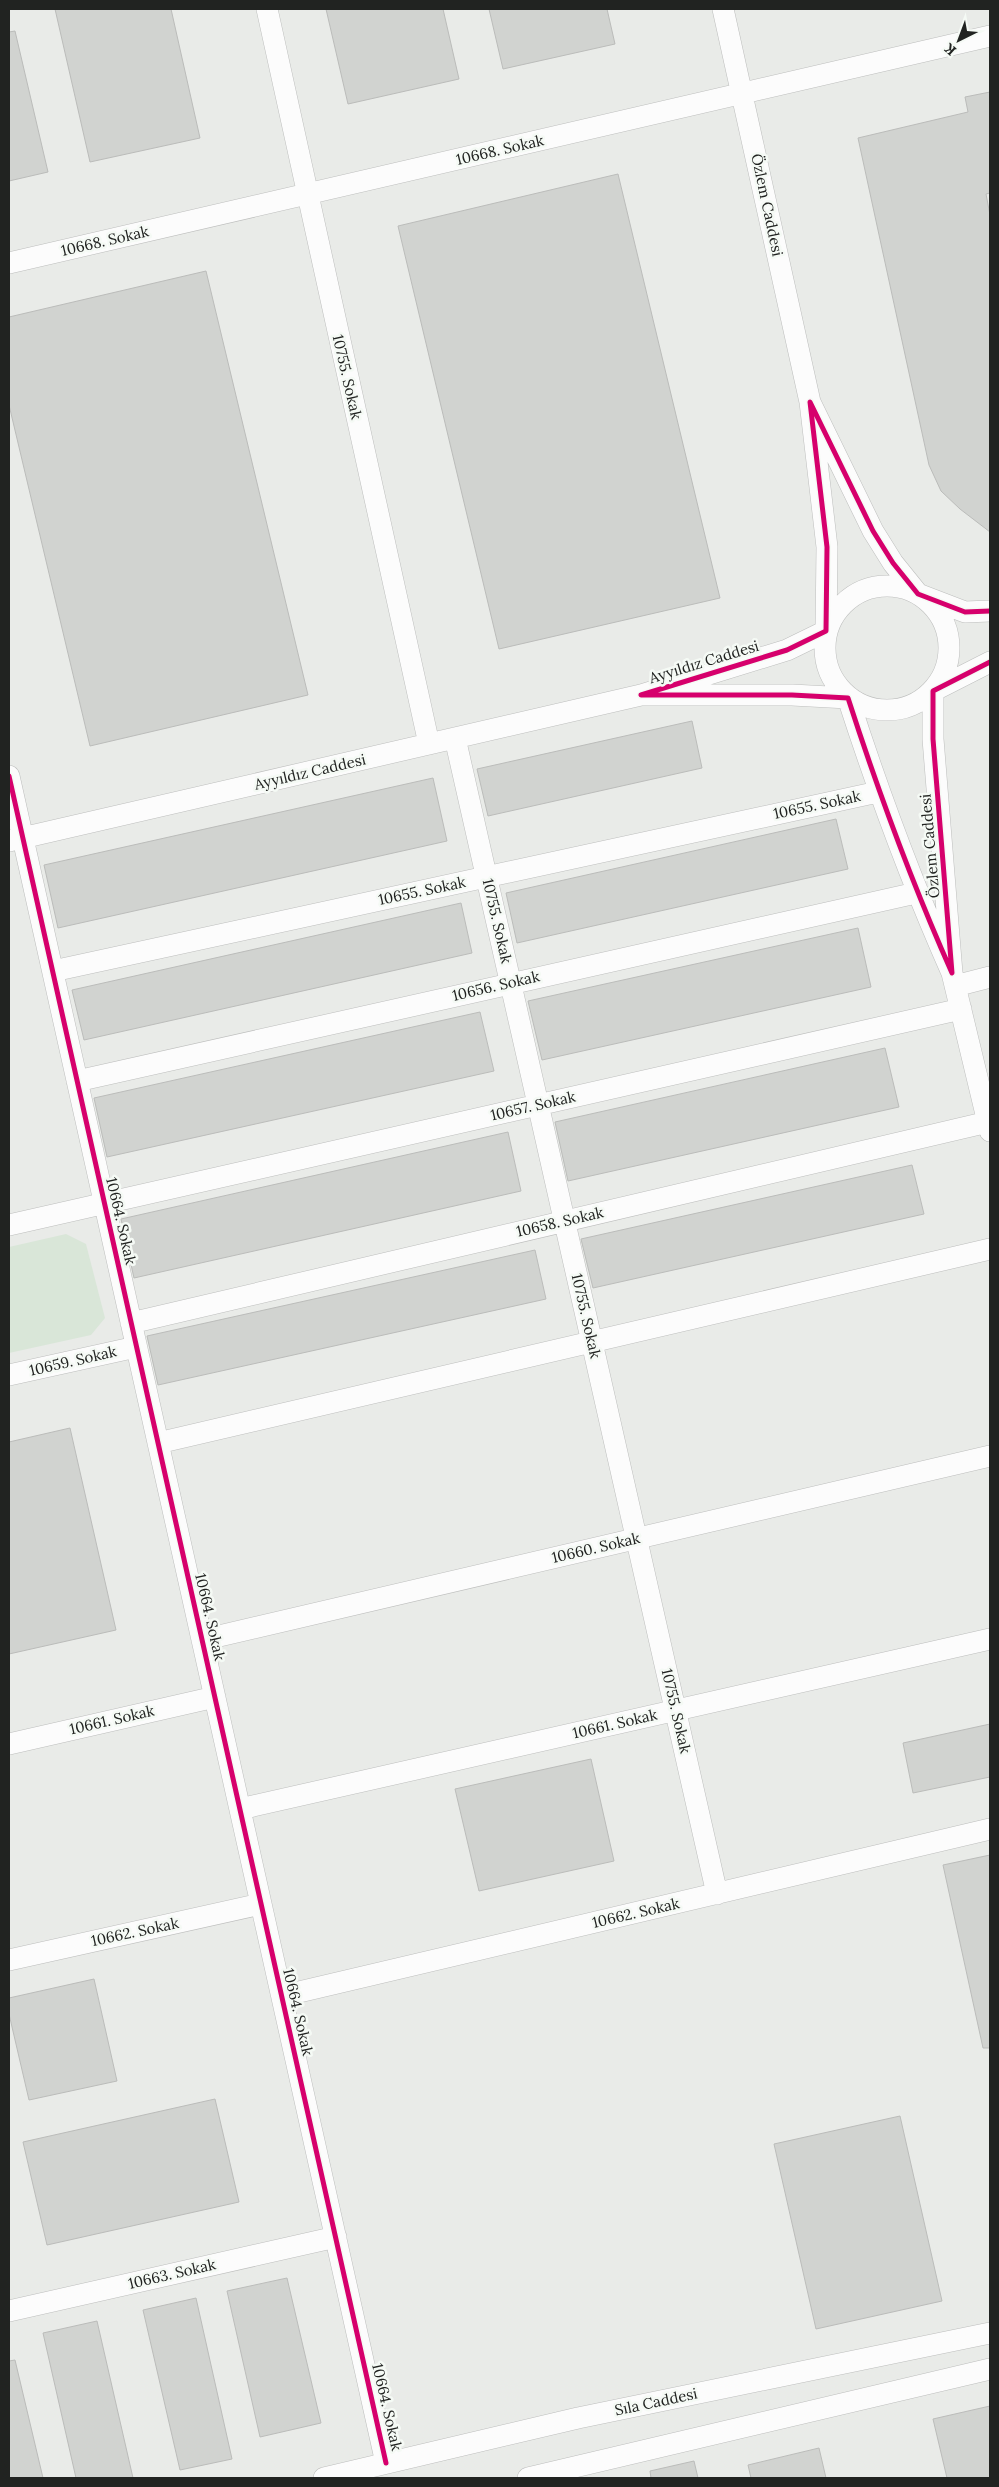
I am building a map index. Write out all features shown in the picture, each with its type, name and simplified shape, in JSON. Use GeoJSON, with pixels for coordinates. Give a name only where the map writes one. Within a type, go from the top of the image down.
{"type":"FeatureCollection","features":[{"type":"Feature","properties":{"kind":"street","name":"10755. Sokak"},"geometry":{"type":"LineString","coordinates":[[268,9],[307,195],[429,744]]}},
{"type":"Feature","properties":{"kind":"street","name":"Özlem Caddesi"},"geometry":{"type":"LineString","coordinates":[[723,9],[810,402],[827,547],[826,631]]}},
{"type":"Feature","properties":{"kind":"street","name":"10668. Sokak"},"geometry":{"type":"LineString","coordinates":[[9,263],[990,36]]}},
{"type":"Feature","properties":{"kind":"street","name":"Özlem Caddesi"},"geometry":{"type":"LineString","coordinates":[[810,402],[872,531],[893,563],[918,594]]}},
{"type":"Feature","properties":{"kind":"street"},"geometry":{"type":"LineString","coordinates":[[918,594],[933,606],[943,621],[948,639],[949,658],[943,676],[932,691],[918,703],[901,710],[882,711],[864,707],[848,698],[835,684],[827,668],[824,649],[826,631],[834,614],[847,600],[863,590],[881,586],[900,587],[965,612],[990,611]]}},
{"type":"Feature","properties":{"kind":"street","name":"Ayyıldız Caddesi"},"geometry":{"type":"LineString","coordinates":[[16,840],[641,695],[787,650],[826,631]]}},
{"type":"Feature","properties":{"kind":"street"},"geometry":{"type":"LineString","coordinates":[[932,691],[990,662]]}},
{"type":"Feature","properties":{"kind":"street","name":"Özlem Caddesi"},"geometry":{"type":"LineString","coordinates":[[932,691],[933,739],[953,980],[989,1126]]}},
{"type":"Feature","properties":{"kind":"street","name":"Ayyıldız Caddesi"},"geometry":{"type":"LineString","coordinates":[[641,695],[792,694],[848,698]]}},
{"type":"Feature","properties":{"kind":"street","name":"Özlem Caddesi"},"geometry":{"type":"LineString","coordinates":[[848,698],[878,792],[916,892],[953,980]]}},
{"type":"Feature","properties":{"kind":"street","name":"10755. Sokak"},"geometry":{"type":"LineString","coordinates":[[455,738],[717,1894]]}},
{"type":"Feature","properties":{"kind":"street","name":"10664. Sokak"},"geometry":{"type":"LineString","coordinates":[[9,776],[16,840],[53,972],[386,2463]]}},
{"type":"Feature","properties":{"kind":"street","name":"10655. Sokak"},"geometry":{"type":"LineString","coordinates":[[53,972],[878,792]]}},
{"type":"Feature","properties":{"kind":"street","name":"10656. Sokak"},"geometry":{"type":"LineString","coordinates":[[77,1081],[916,892]]}},
{"type":"Feature","properties":{"kind":"street"},"geometry":{"type":"LineString","coordinates":[[953,980],[990,978]]}},
{"type":"Feature","properties":{"kind":"street","name":"10657. Sokak"},"geometry":{"type":"LineString","coordinates":[[105,1203],[960,1009]]}},
{"type":"Feature","properties":{"kind":"street","name":"10658. Sokak"},"geometry":{"type":"LineString","coordinates":[[131,1322],[565,1221],[989,1126]]}},
{"type":"Feature","properties":{"kind":"street"},"geometry":{"type":"LineString","coordinates":[[9,1224],[105,1203]]}},
{"type":"Feature","properties":{"kind":"street"},"geometry":{"type":"LineString","coordinates":[[158,1443],[990,1249]]}},
{"type":"Feature","properties":{"kind":"street","name":"10659. Sokak"},"geometry":{"type":"LineString","coordinates":[[9,1375],[136,1346]]}},
{"type":"Feature","properties":{"kind":"street","name":"10660. Sokak"},"geometry":{"type":"LineString","coordinates":[[202,1640],[990,1456]]}},
{"type":"Feature","properties":{"kind":"street","name":"10661. Sokak"},"geometry":{"type":"LineString","coordinates":[[240,1809],[990,1639]]}},
{"type":"Feature","properties":{"kind":"street","name":"10661. Sokak"},"geometry":{"type":"LineString","coordinates":[[9,1744],[215,1697]]}},
{"type":"Feature","properties":{"kind":"street","name":"10662. Sokak"},"geometry":{"type":"LineString","coordinates":[[282,1996],[990,1829]]}},
{"type":"Feature","properties":{"kind":"street","name":"10662. Sokak"},"geometry":{"type":"LineString","coordinates":[[9,1960],[261,1904]]}},
{"type":"Feature","properties":{"kind":"street","name":"10663. Sokak"},"geometry":{"type":"LineString","coordinates":[[9,2311],[336,2237]]}},
{"type":"Feature","properties":{"kind":"street","name":"Sıla Caddesi"},"geometry":{"type":"LineString","coordinates":[[324,2478],[578,2418],[990,2333]]}},
{"type":"Feature","properties":{"kind":"street"},"geometry":{"type":"LineString","coordinates":[[528,2478],[990,2369]]}},
{"type":"Feature","properties":{"kind":"green space"},"geometry":{"type":"Polygon","coordinates":[[[66,1234],[86,1244],[105,1318],[91,1335],[9,1353],[9,1247],[66,1234]]]}},
{"type":"Feature","properties":{"kind":"building"},"geometry":{"type":"Polygon","coordinates":[[[55,9],[171,9],[200,138],[90,162],[55,9]]]}},
{"type":"Feature","properties":{"kind":"building"},"geometry":{"type":"Polygon","coordinates":[[[326,9],[443,9],[459,79],[348,104],[326,9]]]}},
{"type":"Feature","properties":{"kind":"building"},"geometry":{"type":"Polygon","coordinates":[[[489,9],[607,9],[615,44],[503,69],[489,9]]]}},
{"type":"Feature","properties":{"kind":"building"},"geometry":{"type":"Polygon","coordinates":[[[15,31],[48,172],[9,181],[9,32],[15,31]]]}},
{"type":"Feature","properties":{"kind":"building"},"geometry":{"type":"Polygon","coordinates":[[[990,92],[990,193],[986,194],[990,215],[990,532],[960,509],[941,491],[929,465],[858,138],[968,112],[965,97],[990,92]]]}},
{"type":"Feature","properties":{"kind":"building"},"geometry":{"type":"Polygon","coordinates":[[[618,174],[720,598],[499,649],[398,226],[618,174]]]}},
{"type":"Feature","properties":{"kind":"building"},"geometry":{"type":"Polygon","coordinates":[[[206,271],[308,695],[90,746],[9,405],[9,317],[206,271]]]}},
{"type":"Feature","properties":{"kind":"building"},"geometry":{"type":"Polygon","coordinates":[[[692,721],[702,768],[488,816],[477,769],[692,721]]]}},
{"type":"Feature","properties":{"kind":"building"},"geometry":{"type":"Polygon","coordinates":[[[433,778],[447,841],[58,928],[44,865],[433,778]]]}},
{"type":"Feature","properties":{"kind":"building"},"geometry":{"type":"Polygon","coordinates":[[[836,819],[848,869],[517,943],[506,893],[836,819]]]}},
{"type":"Feature","properties":{"kind":"building"},"geometry":{"type":"Polygon","coordinates":[[[461,903],[472,953],[84,1040],[72,990],[461,903]]]}},
{"type":"Feature","properties":{"kind":"building"},"geometry":{"type":"Polygon","coordinates":[[[858,928],[871,987],[542,1060],[528,1001],[858,928]]]}},
{"type":"Feature","properties":{"kind":"building"},"geometry":{"type":"Polygon","coordinates":[[[480,1012],[494,1071],[107,1157],[94,1098],[480,1012]]]}},
{"type":"Feature","properties":{"kind":"building"},"geometry":{"type":"Polygon","coordinates":[[[885,1048],[899,1107],[568,1181],[555,1122],[885,1048]]]}},
{"type":"Feature","properties":{"kind":"building"},"geometry":{"type":"Polygon","coordinates":[[[508,1132],[521,1191],[134,1278],[121,1219],[508,1132]]]}},
{"type":"Feature","properties":{"kind":"building"},"geometry":{"type":"Polygon","coordinates":[[[912,1165],[924,1214],[593,1288],[581,1239],[912,1165]]]}},
{"type":"Feature","properties":{"kind":"building"},"geometry":{"type":"Polygon","coordinates":[[[535,1250],[546,1299],[158,1385],[147,1336],[535,1250]]]}},
{"type":"Feature","properties":{"kind":"building"},"geometry":{"type":"Polygon","coordinates":[[[70,1428],[116,1630],[9,1654],[9,1442],[70,1428]]]}},
{"type":"Feature","properties":{"kind":"building"},"geometry":{"type":"Polygon","coordinates":[[[990,1724],[990,1777],[913,1793],[903,1743],[990,1724]]]}},
{"type":"Feature","properties":{"kind":"building"},"geometry":{"type":"Polygon","coordinates":[[[591,1759],[614,1861],[479,1891],[455,1789],[591,1759]]]}},
{"type":"Feature","properties":{"kind":"building"},"geometry":{"type":"Polygon","coordinates":[[[990,1855],[990,2048],[983,2048],[943,1865],[990,1855]]]}},
{"type":"Feature","properties":{"kind":"building"},"geometry":{"type":"Polygon","coordinates":[[[94,1979],[117,2081],[29,2100],[9,2014],[9,1998],[94,1979]]]}},
{"type":"Feature","properties":{"kind":"building"},"geometry":{"type":"Polygon","coordinates":[[[215,2099],[239,2202],[47,2245],[23,2142],[215,2099]]]}},
{"type":"Feature","properties":{"kind":"building"},"geometry":{"type":"Polygon","coordinates":[[[900,2116],[942,2301],[816,2329],[774,2144],[900,2116]]]}},
{"type":"Feature","properties":{"kind":"building"},"geometry":{"type":"Polygon","coordinates":[[[287,2278],[321,2423],[260,2437],[227,2291],[287,2278]]]}},
{"type":"Feature","properties":{"kind":"building"},"geometry":{"type":"Polygon","coordinates":[[[196,2298],[232,2459],[180,2470],[143,2310],[196,2298]]]}},
{"type":"Feature","properties":{"kind":"building"},"geometry":{"type":"Polygon","coordinates":[[[97,2321],[133,2478],[76,2478],[43,2333],[97,2321]]]}},
{"type":"Feature","properties":{"kind":"building"},"geometry":{"type":"Polygon","coordinates":[[[15,2360],[43,2478],[9,2478],[9,2361],[15,2360]]]}},
{"type":"Feature","properties":{"kind":"building"},"geometry":{"type":"Polygon","coordinates":[[[990,2406],[990,2478],[947,2478],[933,2419],[990,2406]]]}},
{"type":"Feature","properties":{"kind":"building"},"geometry":{"type":"Polygon","coordinates":[[[819,2448],[826,2478],[751,2478],[748,2465],[819,2448]]]}},
{"type":"Feature","properties":{"kind":"building"},"geometry":{"type":"Polygon","coordinates":[[[694,2461],[698,2478],[651,2478],[650,2471],[694,2461]]]}},
{"type":"Feature","properties":{"kind":"cycle path"},"geometry":{"type":"LineString","coordinates":[[990,611],[965,612],[918,594],[893,563],[873,531],[810,402],[827,547],[826,631],[787,650],[641,695],[792,695],[848,698],[896,837],[952,973],[933,739],[933,691],[990,662]]}},
{"type":"Feature","properties":{"kind":"cycle path"},"geometry":{"type":"LineString","coordinates":[[9,776],[386,2463]]}}]}
